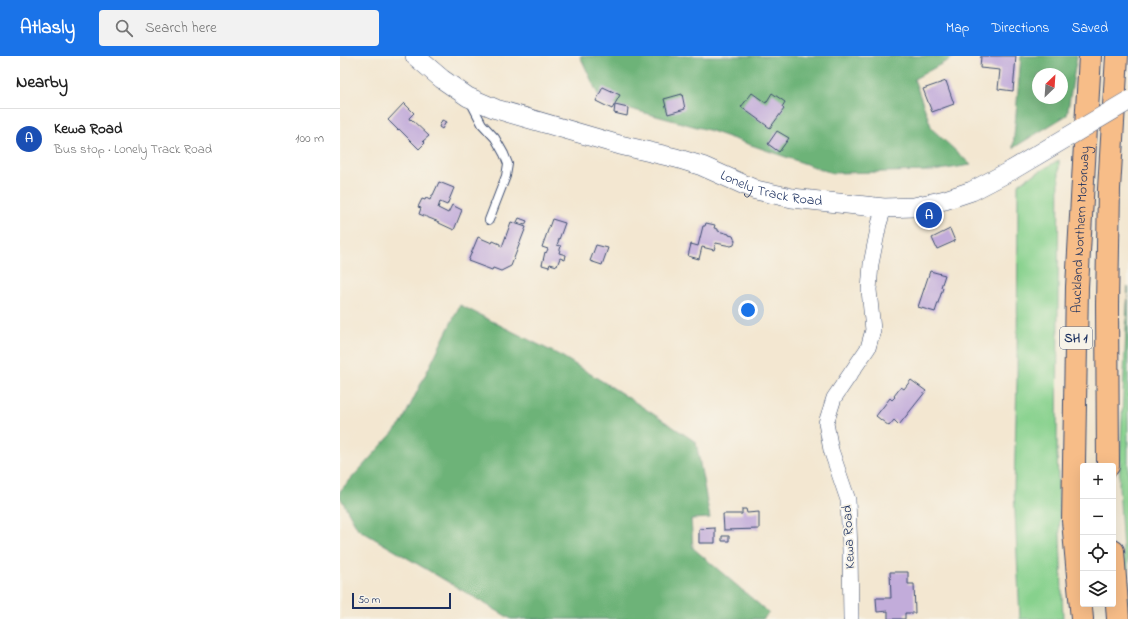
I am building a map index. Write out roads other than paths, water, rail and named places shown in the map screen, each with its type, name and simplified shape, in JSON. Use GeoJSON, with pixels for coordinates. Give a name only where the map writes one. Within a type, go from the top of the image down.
{"type":"FeatureCollection","features":[{"type":"Feature","properties":{"kind":"highway","name":"Auckland Northern Motorway"},"geometry":{"type":"LineString","coordinates":[[1082,619],[1073,521],[1073,505],[1077,287],[1090,56]]}},
{"type":"Feature","properties":{"kind":"highway","name":"Auckland Northern Motorway"},"geometry":{"type":"LineString","coordinates":[[1108,463],[1107,305],[1109,189],[1117,56]]}},
{"type":"Feature","properties":{"kind":"highway"},"geometry":{"type":"LineString","coordinates":[[1114,571],[1118,619]]}},
{"type":"Feature","properties":{"kind":"street","name":"Lonely Track Road"},"geometry":{"type":"LineString","coordinates":[[415,56],[442,79],[468,97],[496,109],[620,145],[676,158],[702,166],[756,190],[792,198],[884,208],[914,207],[945,200],[972,191],[1012,170],[1128,101]]}},
{"type":"Feature","properties":{"kind":"street","name":"Kewa Road"},"geometry":{"type":"LineString","coordinates":[[851,619],[848,500],[831,450],[826,423],[834,398],[868,348],[873,330],[869,290],[871,264],[879,224],[884,208]]}},
{"type":"Feature","properties":{"kind":"lane"},"geometry":{"type":"LineString","coordinates":[[468,97],[482,124],[495,138],[508,164],[506,176],[489,220]]}},
{"type":"Feature","properties":{"kind":"place","name":"Kewa Road"},"geometry":{"type":"Point","coordinates":[929,215]}}]}
